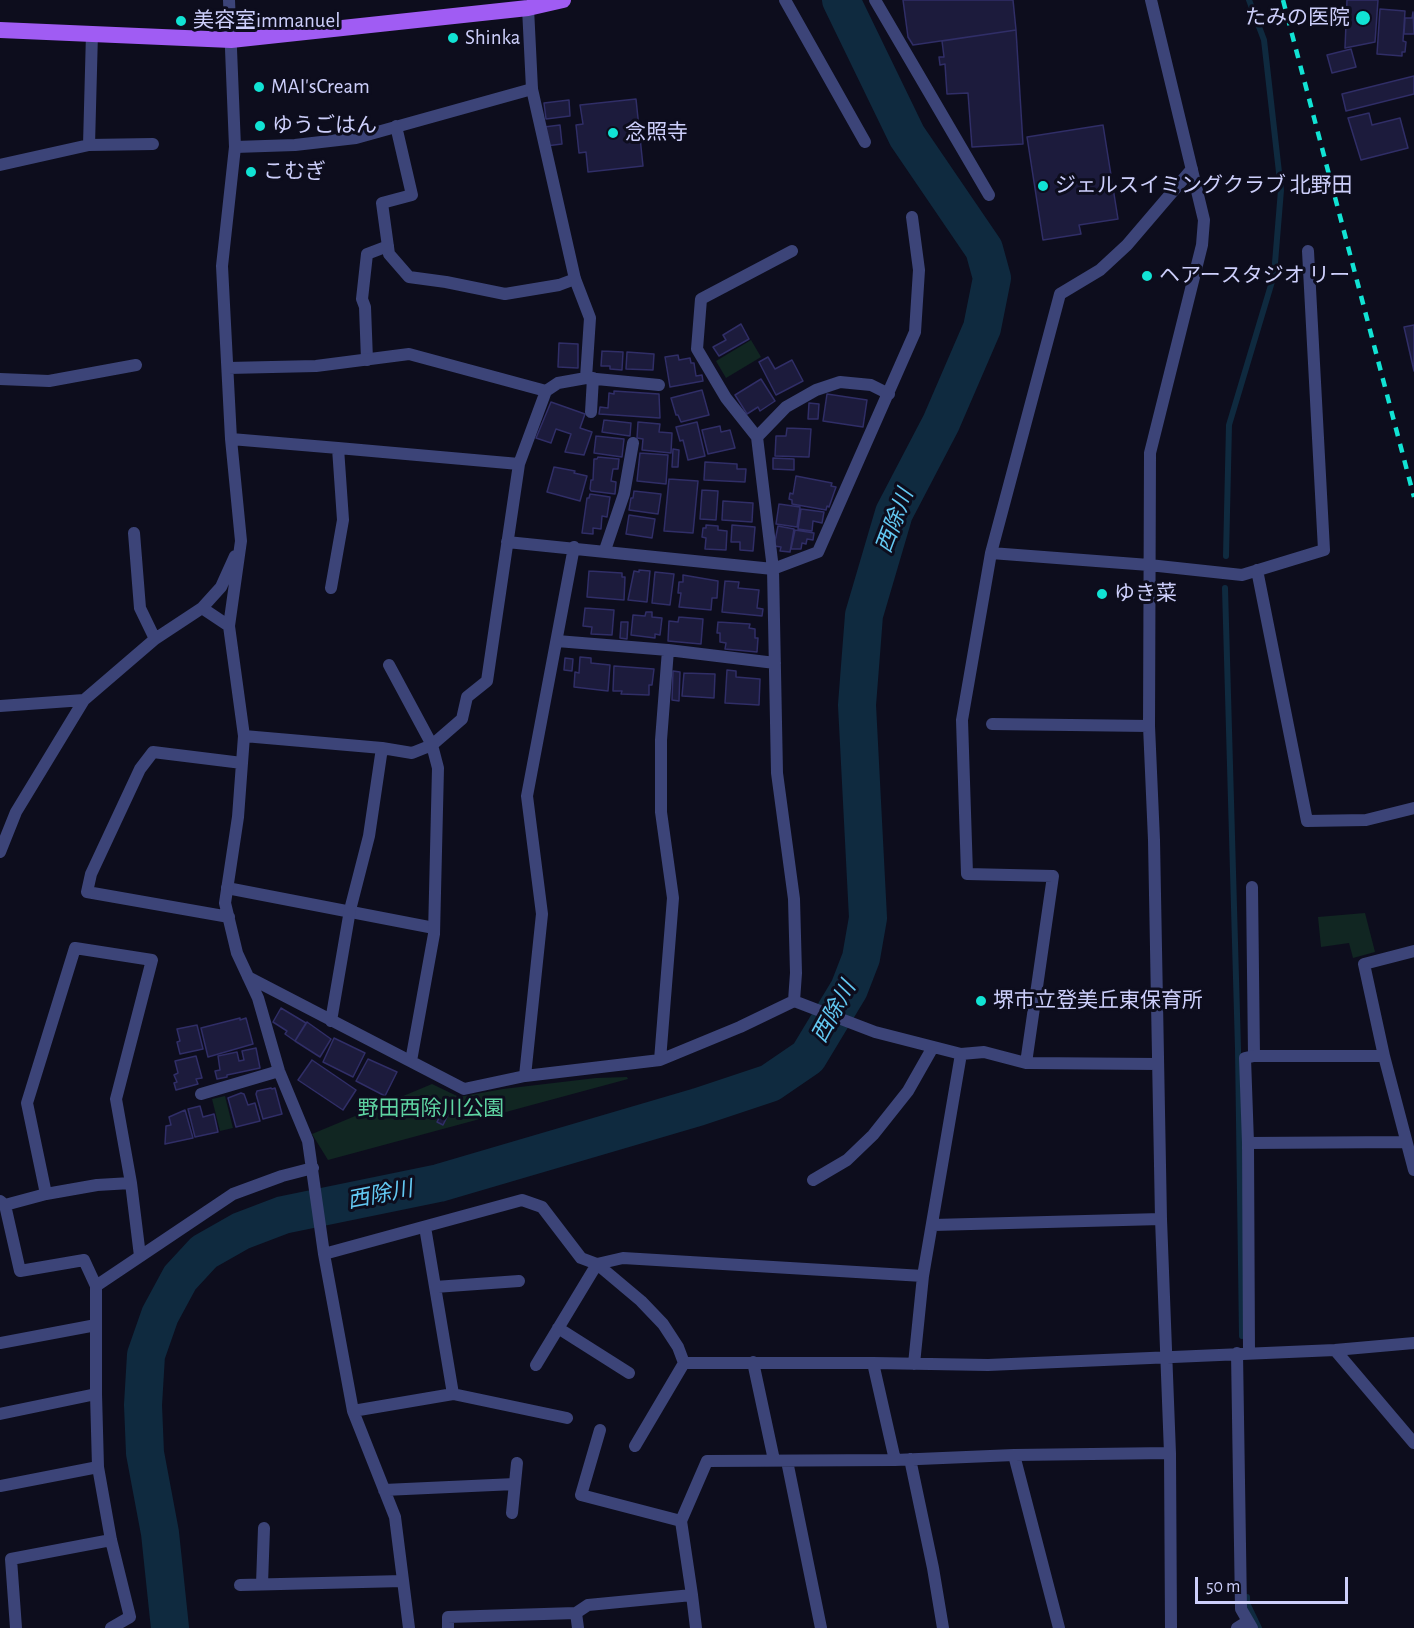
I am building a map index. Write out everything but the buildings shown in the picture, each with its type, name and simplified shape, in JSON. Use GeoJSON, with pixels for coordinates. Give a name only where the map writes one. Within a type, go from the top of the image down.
{"type":"FeatureCollection","features":[{"type":"Feature","properties":{"kind":"main road"},"geometry":{"type":"LineString","coordinates":[[0,30],[231,40],[563,0]]}},
{"type":"Feature","properties":{"kind":"street"},"geometry":{"type":"LineString","coordinates":[[229,0],[235,147],[222,266],[231,439],[241,541],[229,626],[244,736],[238,817],[225,903],[237,953],[258,998],[279,1071],[309,1141],[324,1254],[352,1411],[395,1516],[409,1628]]}},
{"type":"Feature","properties":{"kind":"street"},"geometry":{"type":"LineString","coordinates":[[785,0],[865,142]]}},
{"type":"Feature","properties":{"kind":"street"},"geometry":{"type":"LineString","coordinates":[[875,0],[989,195]]}},
{"type":"Feature","properties":{"kind":"street"},"geometry":{"type":"LineString","coordinates":[[1151,0],[1204,220],[1202,245],[1150,453],[1149,726],[1154,840],[1161,1220],[1170,1453],[1171,1628]]}},
{"type":"Feature","properties":{"kind":"street"},"geometry":{"type":"LineString","coordinates":[[535,4],[532,88],[575,279],[590,318],[591,412]]}},
{"type":"Feature","properties":{"kind":"street"},"geometry":{"type":"LineString","coordinates":[[89,145],[92,33]]}},
{"type":"Feature","properties":{"kind":"street"},"geometry":{"type":"LineString","coordinates":[[235,147],[295,145],[356,138],[532,88]]}},
{"type":"Feature","properties":{"kind":"street"},"geometry":{"type":"LineString","coordinates":[[396,126],[412,195],[382,203],[389,254],[409,277],[505,294],[559,285],[575,279]]}},
{"type":"Feature","properties":{"kind":"street"},"geometry":{"type":"LineString","coordinates":[[0,165],[89,145],[153,144]]}},
{"type":"Feature","properties":{"kind":"street"},"geometry":{"type":"LineString","coordinates":[[1026,1063],[1053,876],[967,874],[962,720],[991,553],[1060,294],[1100,270],[1127,245],[1192,169]]}},
{"type":"Feature","properties":{"kind":"street"},"geometry":{"type":"LineString","coordinates":[[507,542],[605,550],[773,569],[818,552],[915,332],[919,270],[912,217]]}},
{"type":"Feature","properties":{"kind":"street"},"geometry":{"type":"LineString","coordinates":[[367,360],[365,307],[362,299],[367,254],[388,246]]}},
{"type":"Feature","properties":{"kind":"street"},"geometry":{"type":"LineString","coordinates":[[792,251],[701,299],[698,349],[726,398],[757,437],[773,569],[777,773],[794,898],[797,1002]]}},
{"type":"Feature","properties":{"kind":"street"},"geometry":{"type":"LineString","coordinates":[[991,553],[1149,565],[1242,575],[1324,550],[1308,251]]}},
{"type":"Feature","properties":{"kind":"street"},"geometry":{"type":"LineString","coordinates":[[228,368],[316,366],[409,354],[546,391]]}},
{"type":"Feature","properties":{"kind":"street"},"geometry":{"type":"LineString","coordinates":[[0,379],[49,381],[136,365]]}},
{"type":"Feature","properties":{"kind":"street"},"geometry":{"type":"LineString","coordinates":[[244,736],[382,748],[412,753],[432,746],[462,719],[467,698],[487,681],[519,464],[546,391],[558,383],[589,378],[658,385]]}},
{"type":"Feature","properties":{"kind":"street"},"geometry":{"type":"LineString","coordinates":[[757,437],[786,407],[816,390],[840,381],[871,384],[889,394]]}},
{"type":"Feature","properties":{"kind":"street"},"geometry":{"type":"LineString","coordinates":[[231,439],[519,464]]}},
{"type":"Feature","properties":{"kind":"street"},"geometry":{"type":"LineString","coordinates":[[605,550],[624,494],[633,443]]}},
{"type":"Feature","properties":{"kind":"street"},"geometry":{"type":"LineString","coordinates":[[331,588],[343,520],[338,448]]}},
{"type":"Feature","properties":{"kind":"street"},"geometry":{"type":"LineString","coordinates":[[134,533],[140,608],[155,639]]}},
{"type":"Feature","properties":{"kind":"street"},"geometry":{"type":"LineString","coordinates":[[0,852],[16,812],[84,700],[155,639],[202,608],[221,587],[241,541]]}},
{"type":"Feature","properties":{"kind":"street"},"geometry":{"type":"LineString","coordinates":[[525,1076],[542,914],[527,796],[574,548]]}},
{"type":"Feature","properties":{"kind":"street"},"geometry":{"type":"LineString","coordinates":[[1257,570],[1306,821],[1366,820],[1414,808]]}},
{"type":"Feature","properties":{"kind":"street"},"geometry":{"type":"LineString","coordinates":[[202,608],[229,626]]}},
{"type":"Feature","properties":{"kind":"street"},"geometry":{"type":"LineString","coordinates":[[557,641],[668,650],[775,663]]}},
{"type":"Feature","properties":{"kind":"street"},"geometry":{"type":"LineString","coordinates":[[660,1060],[673,898],[661,812],[661,740],[668,650]]}},
{"type":"Feature","properties":{"kind":"street"},"geometry":{"type":"LineString","coordinates":[[389,665],[432,746],[438,768],[434,928],[411,1061]]}},
{"type":"Feature","properties":{"kind":"street"},"geometry":{"type":"LineString","coordinates":[[0,706],[84,700]]}},
{"type":"Feature","properties":{"kind":"street"},"geometry":{"type":"LineString","coordinates":[[992,724],[1149,726]]}},
{"type":"Feature","properties":{"kind":"street"},"geometry":{"type":"LineString","coordinates":[[331,1021],[350,910],[369,836],[382,748]]}},
{"type":"Feature","properties":{"kind":"street"},"geometry":{"type":"LineString","coordinates":[[229,917],[87,892],[91,874],[130,790],[140,769],[153,752],[242,763]]}},
{"type":"Feature","properties":{"kind":"street"},"geometry":{"type":"LineString","coordinates":[[1252,887],[1254,1056]]}},
{"type":"Feature","properties":{"kind":"street"},"geometry":{"type":"LineString","coordinates":[[227,888],[434,928]]}},
{"type":"Feature","properties":{"kind":"street"},"geometry":{"type":"LineString","coordinates":[[46,1194],[27,1103],[75,948],[152,960],[116,1099],[131,1183],[140,1256]]}},
{"type":"Feature","properties":{"kind":"street"},"geometry":{"type":"LineString","coordinates":[[1414,951],[1364,964],[1384,1056],[1414,1170]]}},
{"type":"Feature","properties":{"kind":"street"},"geometry":{"type":"LineString","coordinates":[[248,977],[464,1089],[525,1076],[660,1060],[797,1002],[875,1032],[961,1054],[984,1052],[1026,1063],[1158,1064]]}},
{"type":"Feature","properties":{"kind":"street"},"geometry":{"type":"LineString","coordinates":[[813,1180],[847,1160],[873,1135],[908,1091],[933,1047]]}},
{"type":"Feature","properties":{"kind":"street"},"geometry":{"type":"LineString","coordinates":[[914,1364],[923,1276],[961,1054]]}},
{"type":"Feature","properties":{"kind":"street"},"geometry":{"type":"LineString","coordinates":[[1245,1626],[1241,1609],[1243,1353],[1248,1143],[1245,1058],[1254,1056],[1384,1056]]}},
{"type":"Feature","properties":{"kind":"street"},"geometry":{"type":"LineString","coordinates":[[201,1094],[279,1071]]}},
{"type":"Feature","properties":{"kind":"street"},"geometry":{"type":"LineString","coordinates":[[1248,1143],[1406,1142]]}},
{"type":"Feature","properties":{"kind":"street"},"geometry":{"type":"LineString","coordinates":[[96,1286],[233,1194],[282,1176],[313,1168]]}},
{"type":"Feature","properties":{"kind":"street"},"geometry":{"type":"LineString","coordinates":[[111,1628],[130,1617],[111,1540],[98,1467],[96,1286],[84,1260],[20,1271],[3,1203],[97,1185],[131,1183]]}},
{"type":"Feature","properties":{"kind":"street"},"geometry":{"type":"LineString","coordinates":[[324,1254],[522,1200],[542,1207],[581,1258],[597,1264],[641,1301],[663,1324],[678,1347],[684,1363]]}},
{"type":"Feature","properties":{"kind":"street"},"geometry":{"type":"LineString","coordinates":[[933,1225],[1161,1220]]}},
{"type":"Feature","properties":{"kind":"street"},"geometry":{"type":"LineString","coordinates":[[425,1227],[453,1394]]}},
{"type":"Feature","properties":{"kind":"street"},"geometry":{"type":"LineString","coordinates":[[536,1365],[597,1264],[623,1258],[923,1276]]}},
{"type":"Feature","properties":{"kind":"street"},"geometry":{"type":"LineString","coordinates":[[435,1287],[519,1281]]}},
{"type":"Feature","properties":{"kind":"street"},"geometry":{"type":"LineString","coordinates":[[0,1343],[96,1325]]}},
{"type":"Feature","properties":{"kind":"street"},"geometry":{"type":"LineString","coordinates":[[558,1328],[629,1373]]}},
{"type":"Feature","properties":{"kind":"street"},"geometry":{"type":"LineString","coordinates":[[684,1363],[988,1365],[1335,1350],[1414,1343]]}},
{"type":"Feature","properties":{"kind":"street"},"geometry":{"type":"LineString","coordinates":[[1335,1350],[1414,1443]]}},
{"type":"Feature","properties":{"kind":"street"},"geometry":{"type":"LineString","coordinates":[[753,1362],[774,1460]]}},
{"type":"Feature","properties":{"kind":"street"},"geometry":{"type":"LineString","coordinates":[[635,1446],[684,1363]]}},
{"type":"Feature","properties":{"kind":"street"},"geometry":{"type":"LineString","coordinates":[[873,1363],[895,1460]]}},
{"type":"Feature","properties":{"kind":"street"},"geometry":{"type":"LineString","coordinates":[[0,1414],[96,1394]]}},
{"type":"Feature","properties":{"kind":"street"},"geometry":{"type":"LineString","coordinates":[[352,1411],[453,1394],[567,1418]]}},
{"type":"Feature","properties":{"kind":"street"},"geometry":{"type":"LineString","coordinates":[[600,1430],[581,1495],[681,1521]]}},
{"type":"Feature","properties":{"kind":"street"},"geometry":{"type":"LineString","coordinates":[[696,1628],[681,1521],[707,1461],[895,1460],[1014,1455],[1170,1453]]}},
{"type":"Feature","properties":{"kind":"street"},"geometry":{"type":"LineString","coordinates":[[1014,1455],[1059,1628]]}},
{"type":"Feature","properties":{"kind":"street"},"geometry":{"type":"LineString","coordinates":[[910,1459],[943,1628]]}},
{"type":"Feature","properties":{"kind":"street"},"geometry":{"type":"LineString","coordinates":[[787,1461],[821,1628]]}},
{"type":"Feature","properties":{"kind":"street"},"geometry":{"type":"LineString","coordinates":[[512,1513],[517,1463]]}},
{"type":"Feature","properties":{"kind":"street"},"geometry":{"type":"LineString","coordinates":[[0,1486],[98,1467]]}},
{"type":"Feature","properties":{"kind":"street"},"geometry":{"type":"LineString","coordinates":[[384,1490],[515,1484]]}},
{"type":"Feature","properties":{"kind":"street"},"geometry":{"type":"LineString","coordinates":[[262,1584],[264,1528]]}},
{"type":"Feature","properties":{"kind":"street"},"geometry":{"type":"LineString","coordinates":[[16,1628],[5,1560],[111,1540]]}},
{"type":"Feature","properties":{"kind":"street"},"geometry":{"type":"LineString","coordinates":[[240,1585],[403,1581]]}},
{"type":"Feature","properties":{"kind":"street"},"geometry":{"type":"LineString","coordinates":[[448,1628],[448,1617],[576,1613],[588,1605],[692,1594]]}},
{"type":"Feature","properties":{"kind":"street"},"geometry":{"type":"LineString","coordinates":[[576,1613],[578,1628]]}},
{"type":"Feature","properties":{"kind":"green space"},"geometry":{"type":"Polygon","coordinates":[[[751,340],[761,357],[726,378],[716,361],[751,340]]]}},
{"type":"Feature","properties":{"kind":"green space"},"geometry":{"type":"Polygon","coordinates":[[[1365,913],[1375,952],[1353,958],[1349,943],[1321,947],[1318,917],[1365,913]]]}},
{"type":"Feature","properties":{"kind":"green space","name":"野田西除川公園"},"geometry":{"type":"Polygon","coordinates":[[[627,1077],[628,1079],[328,1160],[312,1134],[432,1084],[459,1097],[503,1089],[596,1078],[627,1077]]]}},
{"type":"Feature","properties":{"kind":"green space"},"geometry":{"type":"Polygon","coordinates":[[[225,1096],[233,1128],[220,1131],[212,1099],[225,1096]]]}},
{"type":"Feature","properties":{"kind":"waterway","name":"西除川"},"geometry":{"type":"LineString","coordinates":[[170,1628],[160,1533],[145,1453],[143,1405],[146,1355],[160,1315],[180,1278],[204,1252],[241,1231],[283,1215],[439,1183],[698,1107],[770,1083],[808,1057],[849,989],[861,958],[868,918],[857,705],[864,615],[894,513],[941,423],[982,328],[992,278],[984,249],[907,136],[841,0]]}},
{"type":"Feature","properties":{"kind":"waterway"},"geometry":{"type":"LineString","coordinates":[[1226,556],[1229,425],[1274,275],[1281,190],[1264,40],[1249,0]]}},
{"type":"Feature","properties":{"kind":"waterway"},"geometry":{"type":"LineString","coordinates":[[1225,588],[1238,1049],[1242,1336]]}},
{"type":"Feature","properties":{"kind":"waterway"},"geometry":{"type":"LineString","coordinates":[[1247,1597],[1247,1603],[1259,1628]]}},
{"type":"Feature","properties":{"kind":"railway"},"geometry":{"type":"LineString","coordinates":[[1283,0],[1414,497]]}},
{"type":"Feature","properties":{"kind":"place","name":"たみの医院"},"geometry":{"type":"Point","coordinates":[1363,18]}},
{"type":"Feature","properties":{"kind":"place","name":"美容室immanuel"},"geometry":{"type":"Point","coordinates":[181,21]}},
{"type":"Feature","properties":{"kind":"place","name":"Shinka"},"geometry":{"type":"Point","coordinates":[453,38]}},
{"type":"Feature","properties":{"kind":"place","name":"MAI'sCream"},"geometry":{"type":"Point","coordinates":[259,87]}},
{"type":"Feature","properties":{"kind":"place","name":"ゆうごはん"},"geometry":{"type":"Point","coordinates":[260,126]}},
{"type":"Feature","properties":{"kind":"place","name":"念照寺"},"geometry":{"type":"Point","coordinates":[613,133]}},
{"type":"Feature","properties":{"kind":"place","name":"こむぎ"},"geometry":{"type":"Point","coordinates":[251,172]}},
{"type":"Feature","properties":{"kind":"place","name":"ジェルスイミングクラブ 北野田"},"geometry":{"type":"Point","coordinates":[1043,186]}},
{"type":"Feature","properties":{"kind":"place","name":"ヘアースタジオ リー"},"geometry":{"type":"Point","coordinates":[1147,276]}},
{"type":"Feature","properties":{"kind":"place","name":"ゆき菜"},"geometry":{"type":"Point","coordinates":[1102,594]}},
{"type":"Feature","properties":{"kind":"place","name":"堺市立登美丘東保育所"},"geometry":{"type":"Point","coordinates":[981,1001]}}]}
